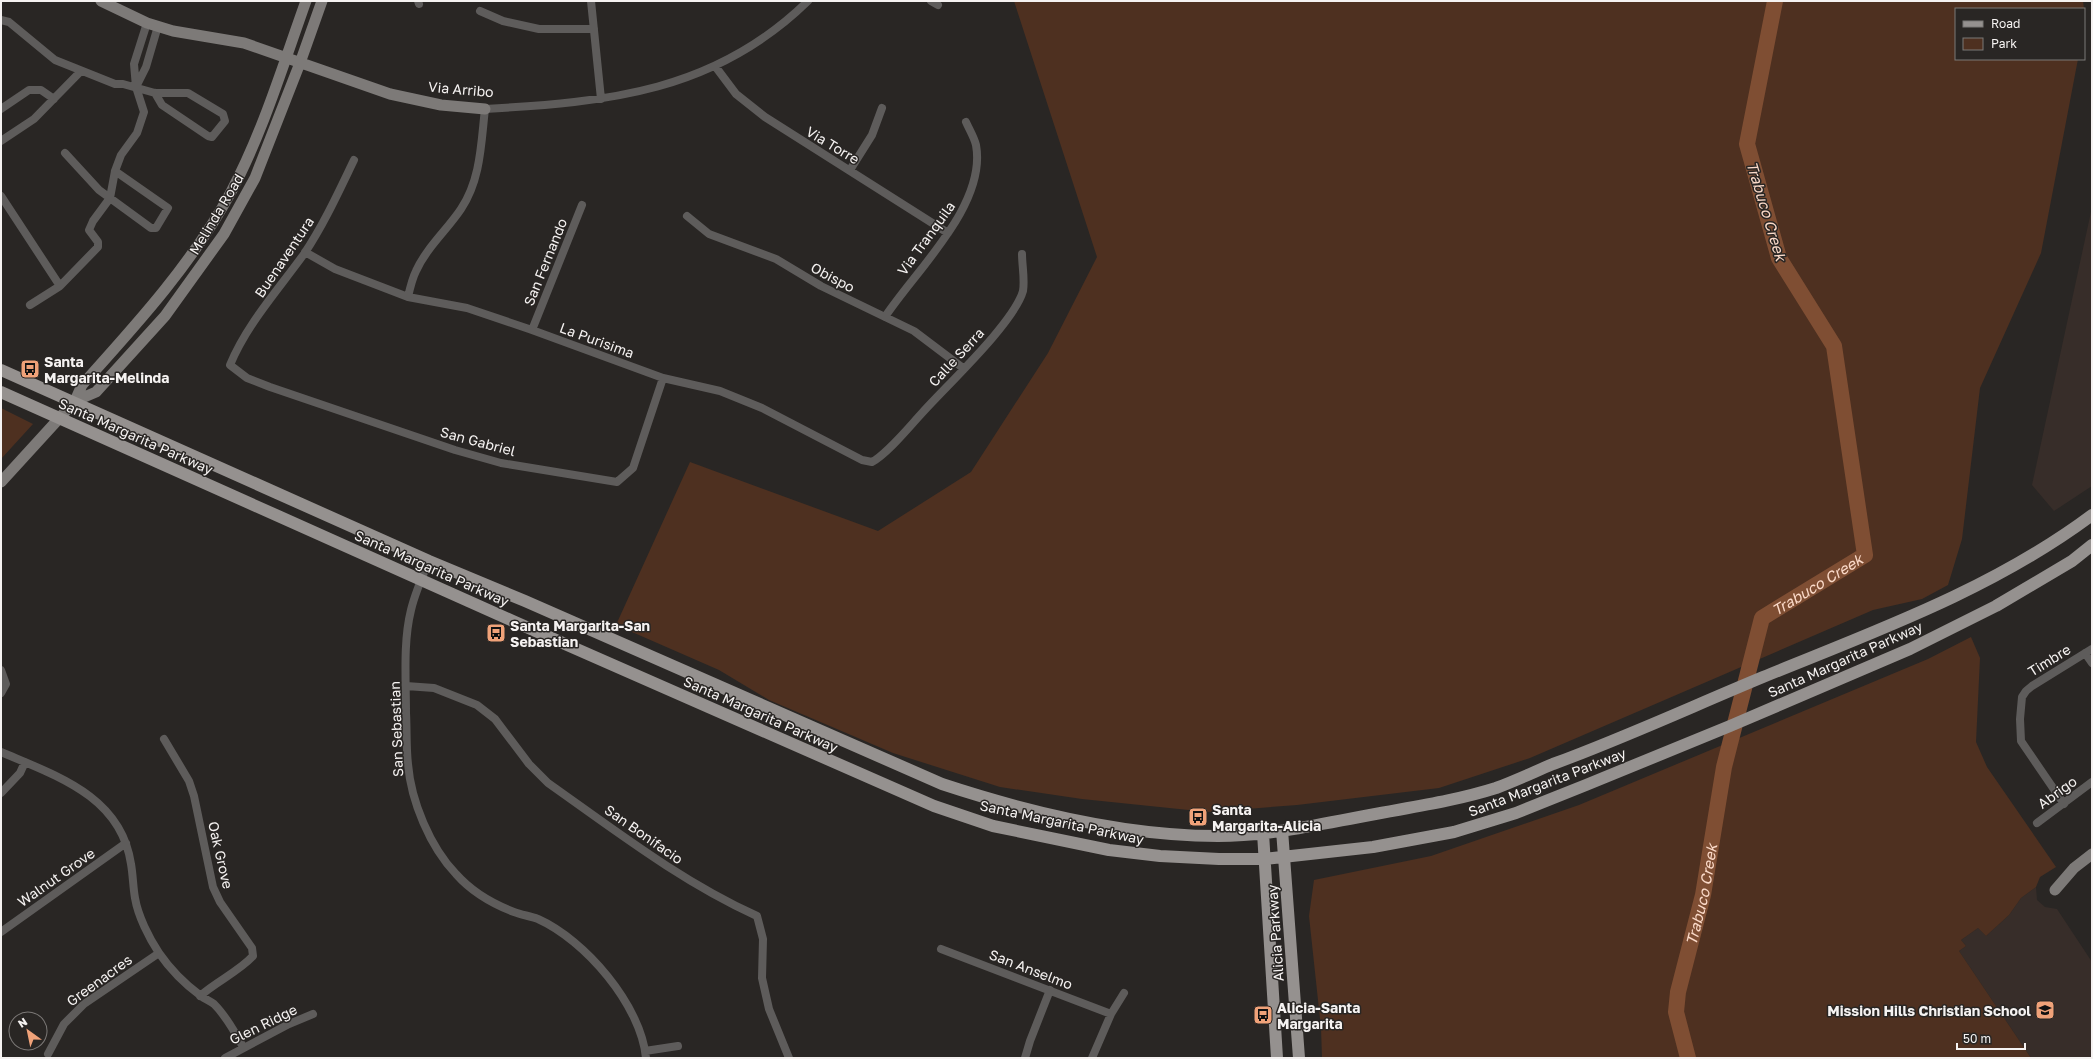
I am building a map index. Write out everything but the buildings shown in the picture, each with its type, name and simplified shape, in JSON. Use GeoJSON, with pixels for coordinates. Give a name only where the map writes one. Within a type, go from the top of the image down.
{"type":"FeatureCollection","features":[{"type":"Feature","properties":{"kind":"main road","name":"Via Arribo"},"geometry":{"type":"LineString","coordinates":[[101,1],[147,23],[186,33],[244,43],[390,94],[441,105],[485,109]]}},
{"type":"Feature","properties":{"kind":"main road","name":"Melinda Road"},"geometry":{"type":"LineString","coordinates":[[1,482],[75,401],[82,385],[170,283],[211,227],[248,156],[306,1]]}},
{"type":"Feature","properties":{"kind":"main road","name":"Melinda Road"},"geometry":{"type":"LineString","coordinates":[[75,401],[96,392],[165,316],[224,234],[255,178],[300,63],[322,1]]}},
{"type":"Feature","properties":{"kind":"main road","name":"Santa Margarita Parkway"},"geometry":{"type":"LineString","coordinates":[[1,370],[75,401],[429,561],[567,619],[942,784],[985,798],[1067,818],[1162,833],[1220,836],[1282,830],[1435,803],[1496,788],[1897,622],[1984,583],[2015,566],[2092,515]]}},
{"type":"Feature","properties":{"kind":"main road","name":"Santa Margarita Parkway"},"geometry":{"type":"LineString","coordinates":[[1,392],[515,622],[934,806],[993,826],[1109,850],[1160,856],[1264,859],[1373,847],[1454,832],[1516,813],[1730,726],[1910,648],[1996,606],[2072,561],[2092,545]]}},
{"type":"Feature","properties":{"kind":"main road","name":"Alicia Parkway"},"geometry":{"type":"LineString","coordinates":[[1282,830],[1299,1058]]}},
{"type":"Feature","properties":{"kind":"main road","name":"Alicia Parkway"},"geometry":{"type":"LineString","coordinates":[[1263,832],[1277,1058]]}},
{"type":"Feature","properties":{"kind":"main road"},"geometry":{"type":"LineString","coordinates":[[2055,890],[2074,868],[2092,854]]}},
{"type":"Feature","properties":{"kind":"street"},"geometry":{"type":"LineString","coordinates":[[591,1],[601,99]]}},
{"type":"Feature","properties":{"kind":"street","name":"Via Arribo"},"geometry":{"type":"LineString","coordinates":[[485,109],[544,106],[601,99],[646,90],[694,76],[715,66],[770,33],[808,1]]}},
{"type":"Feature","properties":{"kind":"street"},"geometry":{"type":"LineString","coordinates":[[480,11],[503,21],[539,29],[594,29]]}},
{"type":"Feature","properties":{"kind":"street"},"geometry":{"type":"LineString","coordinates":[[1,20],[9,22],[56,60],[108,82],[136,87],[155,93],[188,93],[223,114],[224,121],[216,134],[212,137],[208,136],[162,105],[155,93]]}},
{"type":"Feature","properties":{"kind":"street"},"geometry":{"type":"LineString","coordinates":[[30,305],[60,286],[98,247],[98,242],[89,230],[93,221],[110,198],[115,171],[122,155],[137,133],[144,112],[136,87],[134,64],[147,23]]}},
{"type":"Feature","properties":{"kind":"street"},"geometry":{"type":"LineString","coordinates":[[136,87],[146,67],[158,26]]}},
{"type":"Feature","properties":{"kind":"street","name":"Via Torre"},"geometry":{"type":"LineString","coordinates":[[715,66],[736,94],[765,117],[948,233]]}},
{"type":"Feature","properties":{"kind":"street"},"geometry":{"type":"LineString","coordinates":[[1,141],[34,119],[81,71]]}},
{"type":"Feature","properties":{"kind":"street"},"geometry":{"type":"LineString","coordinates":[[1,109],[29,90],[41,90],[54,99]]}},
{"type":"Feature","properties":{"kind":"street"},"geometry":{"type":"LineString","coordinates":[[850,170],[872,135],[882,108]]}},
{"type":"Feature","properties":{"kind":"street"},"geometry":{"type":"LineString","coordinates":[[408,297],[416,272],[422,261],[461,209],[471,191],[477,174],[485,109]]}},
{"type":"Feature","properties":{"kind":"street","name":"Via Tranquila"},"geometry":{"type":"LineString","coordinates":[[885,317],[948,233],[967,203],[974,183],[977,160],[976,144],[966,122]]}},
{"type":"Feature","properties":{"kind":"street"},"geometry":{"type":"LineString","coordinates":[[65,153],[99,190],[154,229],[156,228],[168,211],[166,207],[115,171]]}},
{"type":"Feature","properties":{"kind":"street","name":"Buenaventura"},"geometry":{"type":"LineString","coordinates":[[230,365],[239,343],[305,252],[327,216],[354,160]]}},
{"type":"Feature","properties":{"kind":"street"},"geometry":{"type":"LineString","coordinates":[[1,196],[60,286]]}},
{"type":"Feature","properties":{"kind":"street","name":"San Fernando"},"geometry":{"type":"LineString","coordinates":[[532,330],[582,205]]}},
{"type":"Feature","properties":{"kind":"street","name":"Obispo"},"geometry":{"type":"LineString","coordinates":[[687,216],[709,234],[776,259],[821,286],[914,331],[963,368]]}},
{"type":"Feature","properties":{"kind":"street","name":"La Purisima"},"geometry":{"type":"LineString","coordinates":[[305,252],[335,269],[408,297],[467,308],[532,330],[662,378],[720,391],[762,408],[862,460],[872,462],[875,461]]}},
{"type":"Feature","properties":{"kind":"street","name":"Calle Serra"},"geometry":{"type":"LineString","coordinates":[[875,461],[1000,328],[1012,311],[1023,290],[1022,254]]}},
{"type":"Feature","properties":{"kind":"street","name":"San Gabriel"},"geometry":{"type":"LineString","coordinates":[[230,365],[247,378],[270,387],[455,450],[501,463],[617,482],[633,468],[662,378]]}},
{"type":"Feature","properties":{"kind":"street","name":"San Sebastian"},"geometry":{"type":"LineString","coordinates":[[429,561],[421,579],[408,624],[406,686],[408,765],[415,802],[432,841],[456,874],[487,899],[515,912],[537,918],[561,932],[586,953],[611,980],[627,1005],[638,1027],[645,1055]]}},
{"type":"Feature","properties":{"kind":"street"},"geometry":{"type":"LineString","coordinates":[[2089,651],[2092,663]]}},
{"type":"Feature","properties":{"kind":"street","name":"Timbre"},"geometry":{"type":"LineString","coordinates":[[2064,804],[2021,741],[2020,719],[2022,697],[2032,686],[2089,651]]}},
{"type":"Feature","properties":{"kind":"street"},"geometry":{"type":"LineString","coordinates":[[1,670],[6,684],[1,694]]}},
{"type":"Feature","properties":{"kind":"street","name":"San Bonifacio"},"geometry":{"type":"LineString","coordinates":[[406,686],[434,688],[477,705],[495,719],[529,764],[548,783],[689,881],[722,900],[757,916],[763,939],[762,978],[769,1009],[789,1058]]}},
{"type":"Feature","properties":{"kind":"street","name":"Oak Grove"},"geometry":{"type":"LineString","coordinates":[[164,739],[189,782],[194,796],[213,887],[220,902],[252,948],[253,956],[248,962],[215,983],[200,996]]}},
{"type":"Feature","properties":{"kind":"street"},"geometry":{"type":"LineString","coordinates":[[1,752],[76,786],[96,800],[114,819],[126,843],[131,863],[135,899],[148,933],[159,953],[172,969],[200,996],[214,1004],[229,1023],[243,1047]]}},
{"type":"Feature","properties":{"kind":"street"},"geometry":{"type":"LineString","coordinates":[[1,793],[20,773],[25,762]]}},
{"type":"Feature","properties":{"kind":"street","name":"Abrigo"},"geometry":{"type":"LineString","coordinates":[[2037,823],[2092,782]]}},
{"type":"Feature","properties":{"kind":"street","name":"Walnut Grove"},"geometry":{"type":"LineString","coordinates":[[1,932],[126,843]]}},
{"type":"Feature","properties":{"kind":"street","name":"San Anselmo"},"geometry":{"type":"LineString","coordinates":[[942,949],[1111,1014]]}},
{"type":"Feature","properties":{"kind":"street","name":"Greenacres"},"geometry":{"type":"LineString","coordinates":[[48,1054],[64,1024],[84,1004],[159,953]]}},
{"type":"Feature","properties":{"kind":"street"},"geometry":{"type":"LineString","coordinates":[[1025,1058],[1050,990]]}},
{"type":"Feature","properties":{"kind":"street"},"geometry":{"type":"LineString","coordinates":[[1092,1058],[1111,1014],[1124,993]]}},
{"type":"Feature","properties":{"kind":"street","name":"Glen Ridge"},"geometry":{"type":"LineString","coordinates":[[225,1058],[243,1047],[289,1024],[313,1014]]}},
{"type":"Feature","properties":{"kind":"street"},"geometry":{"type":"LineString","coordinates":[[645,1055],[678,1046]]}},
{"type":"Feature","properties":{"kind":"shaded area"},"geometry":{"type":"Polygon","coordinates":[[[2092,207],[2092,486],[2054,511],[2032,485],[2092,207]]]}},
{"type":"Feature","properties":{"kind":"shaded area","name":"Mission Hills Christian School"},"geometry":{"type":"Polygon","coordinates":[[[2036,887],[2037,900],[2045,907],[2057,909],[2092,962],[2092,1058],[2031,1058],[1959,951],[1966,946],[1961,940],[1978,928],[1986,936],[2009,915],[2021,898],[2036,887]]]}},
{"type":"Feature","properties":{"kind":"green space"},"geometry":{"type":"Polygon","coordinates":[[[1014,1],[2083,1],[2084,8],[1955,8],[1955,60],[2078,60],[2041,253],[1980,388],[1962,539],[1948,585],[1922,599],[1873,610],[1530,758],[1439,788],[1297,805],[1208,812],[1082,799],[1000,787],[893,753],[769,700],[719,670],[616,625],[690,462],[878,531],[971,472],[1048,353],[1097,257],[1014,1]]]}},
{"type":"Feature","properties":{"kind":"green space"},"geometry":{"type":"Polygon","coordinates":[[[1,408],[33,424],[1,459],[1,408]]]}},
{"type":"Feature","properties":{"kind":"green space"},"geometry":{"type":"Polygon","coordinates":[[[1971,637],[1980,658],[1976,742],[1987,767],[2056,867],[2040,877],[2036,887],[2021,898],[2009,915],[1986,936],[1978,928],[1961,940],[1966,946],[1959,951],[2031,1058],[1322,1058],[1321,1028],[1309,916],[1314,880],[1431,856],[1579,805],[1928,659],[1971,637]]]}},
{"type":"Feature","properties":{"kind":"waterway","name":"Trabuco Creek"},"geometry":{"type":"LineString","coordinates":[[1688,1058],[1676,1012],[1678,992],[1703,895],[1724,767],[1762,618],[1865,555],[1834,346],[1779,258],[1747,144],[1775,1]]}},
{"type":"Feature","properties":{"kind":"place","name":"Santa Margarita-Melinda"},"geometry":{"type":"Point","coordinates":[30,369]}},
{"type":"Feature","properties":{"kind":"place","name":"Santa Margarita-San Sebastian"},"geometry":{"type":"Point","coordinates":[496,633]}},
{"type":"Feature","properties":{"kind":"place","name":"Santa Margarita-Alicia"},"geometry":{"type":"Point","coordinates":[1198,817]}},
{"type":"Feature","properties":{"kind":"place","name":"Mission Hills Christian School"},"geometry":{"type":"Point","coordinates":[2045,1010]}},
{"type":"Feature","properties":{"kind":"place","name":"Alicia-Santa Margarita"},"geometry":{"type":"Point","coordinates":[1263,1015]}}]}
